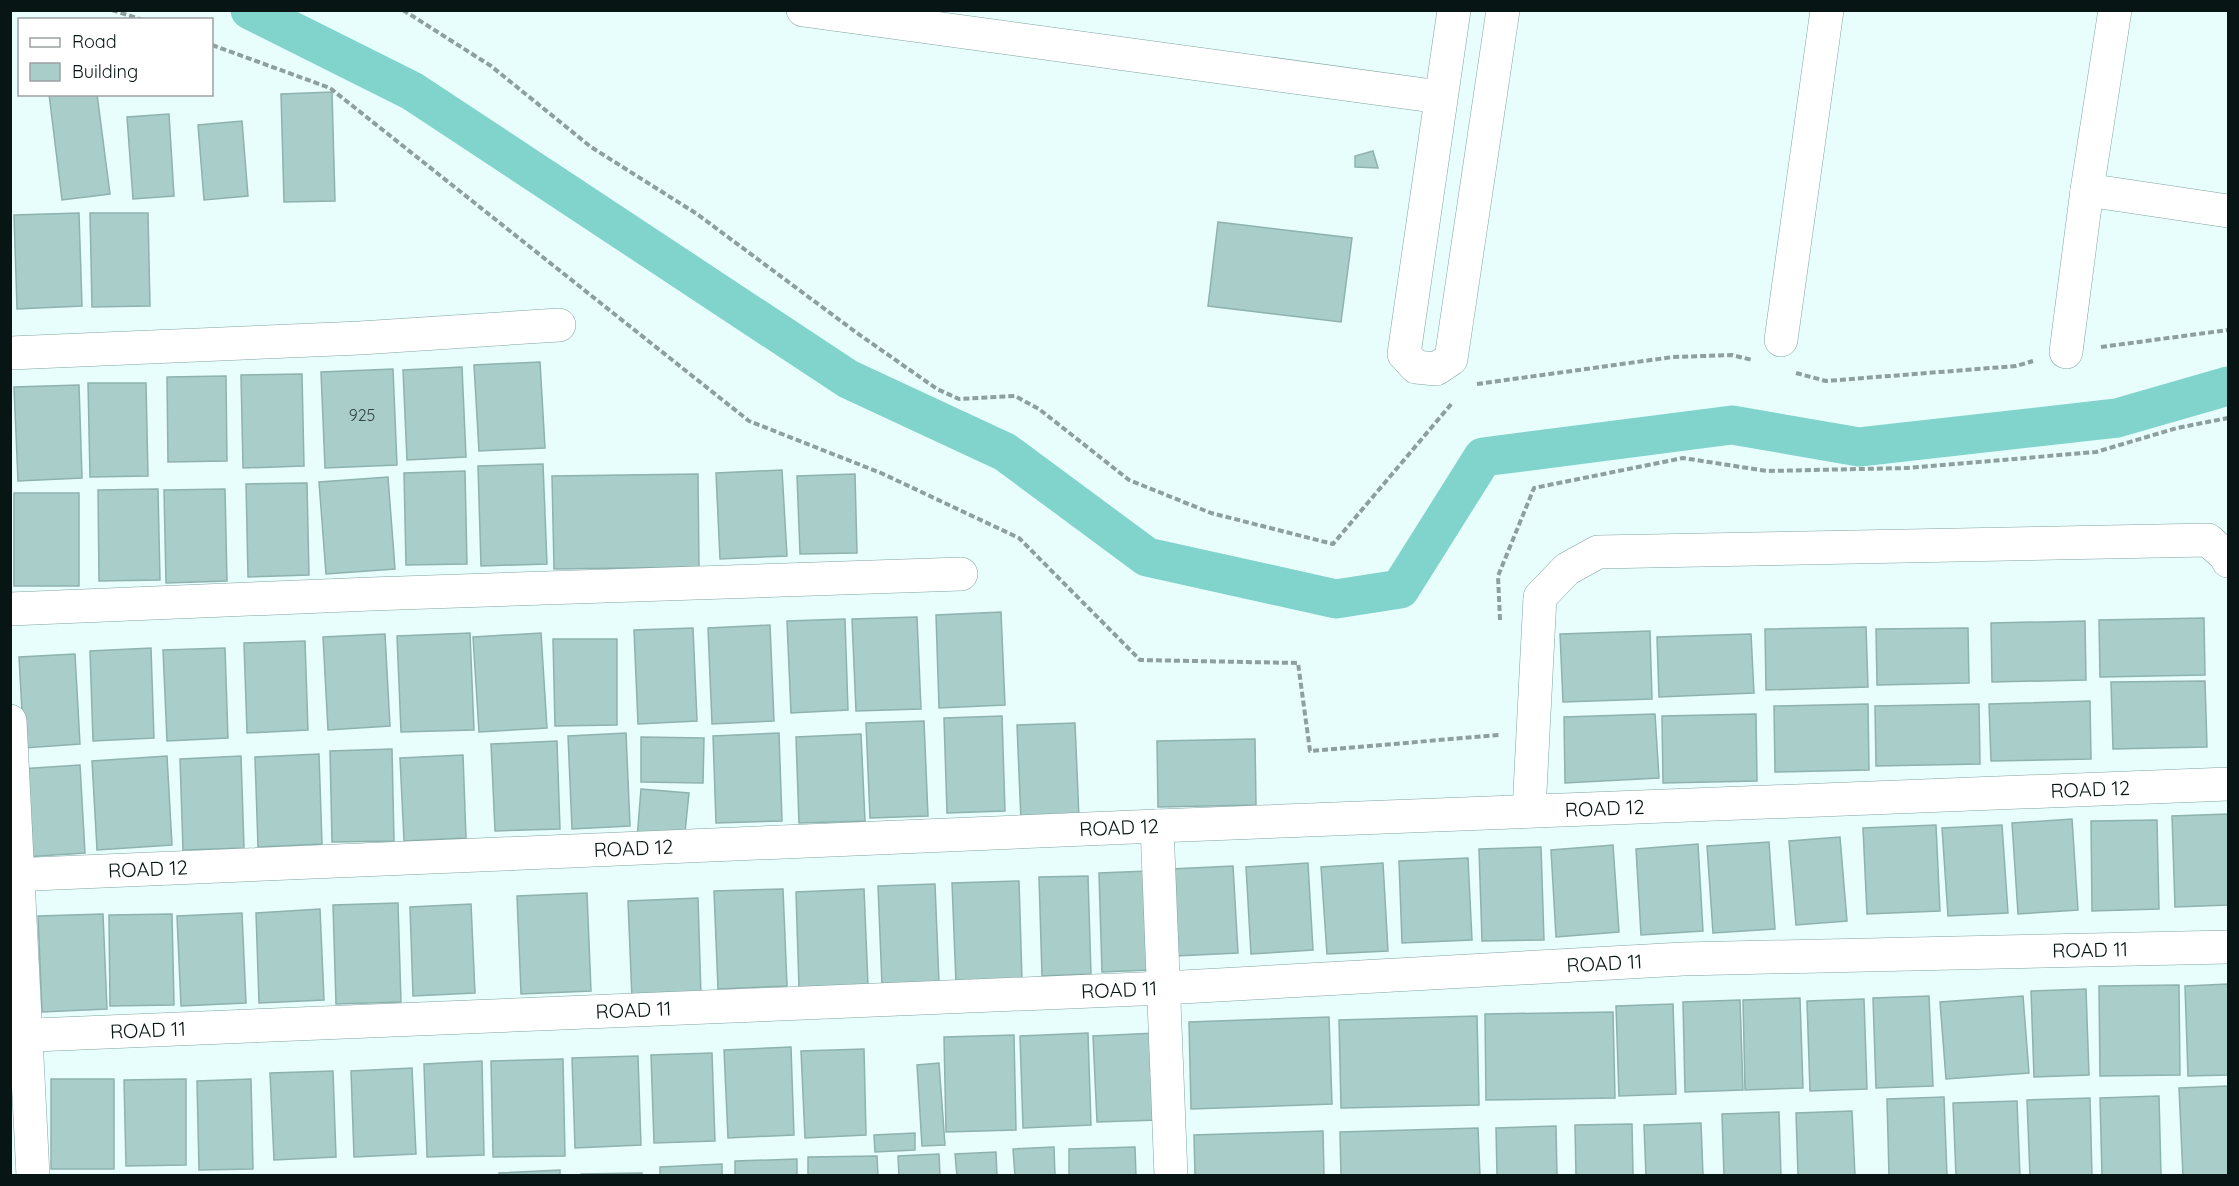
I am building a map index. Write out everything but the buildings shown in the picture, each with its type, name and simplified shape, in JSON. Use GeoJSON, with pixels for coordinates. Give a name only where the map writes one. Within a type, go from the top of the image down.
{"type":"FeatureCollection","features":[{"type":"Feature","properties":{"kind":"street"},"geometry":{"type":"LineString","coordinates":[[803,10],[1440,97]]}},
{"type":"Feature","properties":{"kind":"street"},"geometry":{"type":"LineString","coordinates":[[1454,10],[1404,354],[1416,367],[1436,369],[1451,359],[1503,10]]}},
{"type":"Feature","properties":{"kind":"street"},"geometry":{"type":"LineString","coordinates":[[1781,340],[1827,10]]}},
{"type":"Feature","properties":{"kind":"street"},"geometry":{"type":"LineString","coordinates":[[2066,352],[2087,190],[2115,10]]}},
{"type":"Feature","properties":{"kind":"street"},"geometry":{"type":"LineString","coordinates":[[2087,190],[2229,211]]}},
{"type":"Feature","properties":{"kind":"street"},"geometry":{"type":"LineString","coordinates":[[10,353],[360,338],[559,325]]}},
{"type":"Feature","properties":{"kind":"street"},"geometry":{"type":"LineString","coordinates":[[1529,811],[1540,597],[1567,569],[1598,552],[2208,540],[2229,561]]}},
{"type":"Feature","properties":{"kind":"street"},"geometry":{"type":"LineString","coordinates":[[10,609],[394,593],[961,574]]}},
{"type":"Feature","properties":{"kind":"street"},"geometry":{"type":"LineString","coordinates":[[10,721],[18,1036],[33,1176]]}},
{"type":"Feature","properties":{"kind":"street","name":"ROAD 12"},"geometry":{"type":"LineString","coordinates":[[14,875],[1157,826],[2229,784]]}},
{"type":"Feature","properties":{"kind":"street"},"geometry":{"type":"LineString","coordinates":[[1157,826],[1171,1176]]}},
{"type":"Feature","properties":{"kind":"street","name":"ROAD 11"},"geometry":{"type":"LineString","coordinates":[[18,1036],[1164,988],[1683,959],[2229,947]]}},
{"type":"Feature","properties":{"kind":"path"},"geometry":{"type":"LineString","coordinates":[[112,10],[136,18]]}},
{"type":"Feature","properties":{"kind":"path"},"geometry":{"type":"LineString","coordinates":[[403,10],[491,66],[591,147],[697,214],[857,333],[937,389],[959,399],[1015,396],[1038,409],[1129,480],[1211,513],[1333,544],[1458,395]]}},
{"type":"Feature","properties":{"kind":"path"},"geometry":{"type":"LineString","coordinates":[[213,45],[330,88],[749,421],[881,473],[1019,538],[1140,660],[1298,663],[1310,751],[1509,734]]}},
{"type":"Feature","properties":{"kind":"path"},"geometry":{"type":"LineString","coordinates":[[1795,372],[1826,381],[2016,366],[2066,352],[2229,330]]}},
{"type":"Feature","properties":{"kind":"path"},"geometry":{"type":"LineString","coordinates":[[1466,386],[1673,357],[1732,355],[1753,361]]}},
{"type":"Feature","properties":{"kind":"path"},"geometry":{"type":"LineString","coordinates":[[1501,630],[1498,576],[1534,488],[1683,458],[1767,471],[1907,468],[2096,452],[2177,428],[2229,418]]}},
{"type":"Feature","properties":{"kind":"waterway"},"geometry":{"type":"LineString","coordinates":[[250,10],[412,91],[848,379],[1005,452],[1147,557],[1336,599],[1400,589],[1483,457],[1732,425],[1859,447],[2117,418],[2228,386]]}}]}
